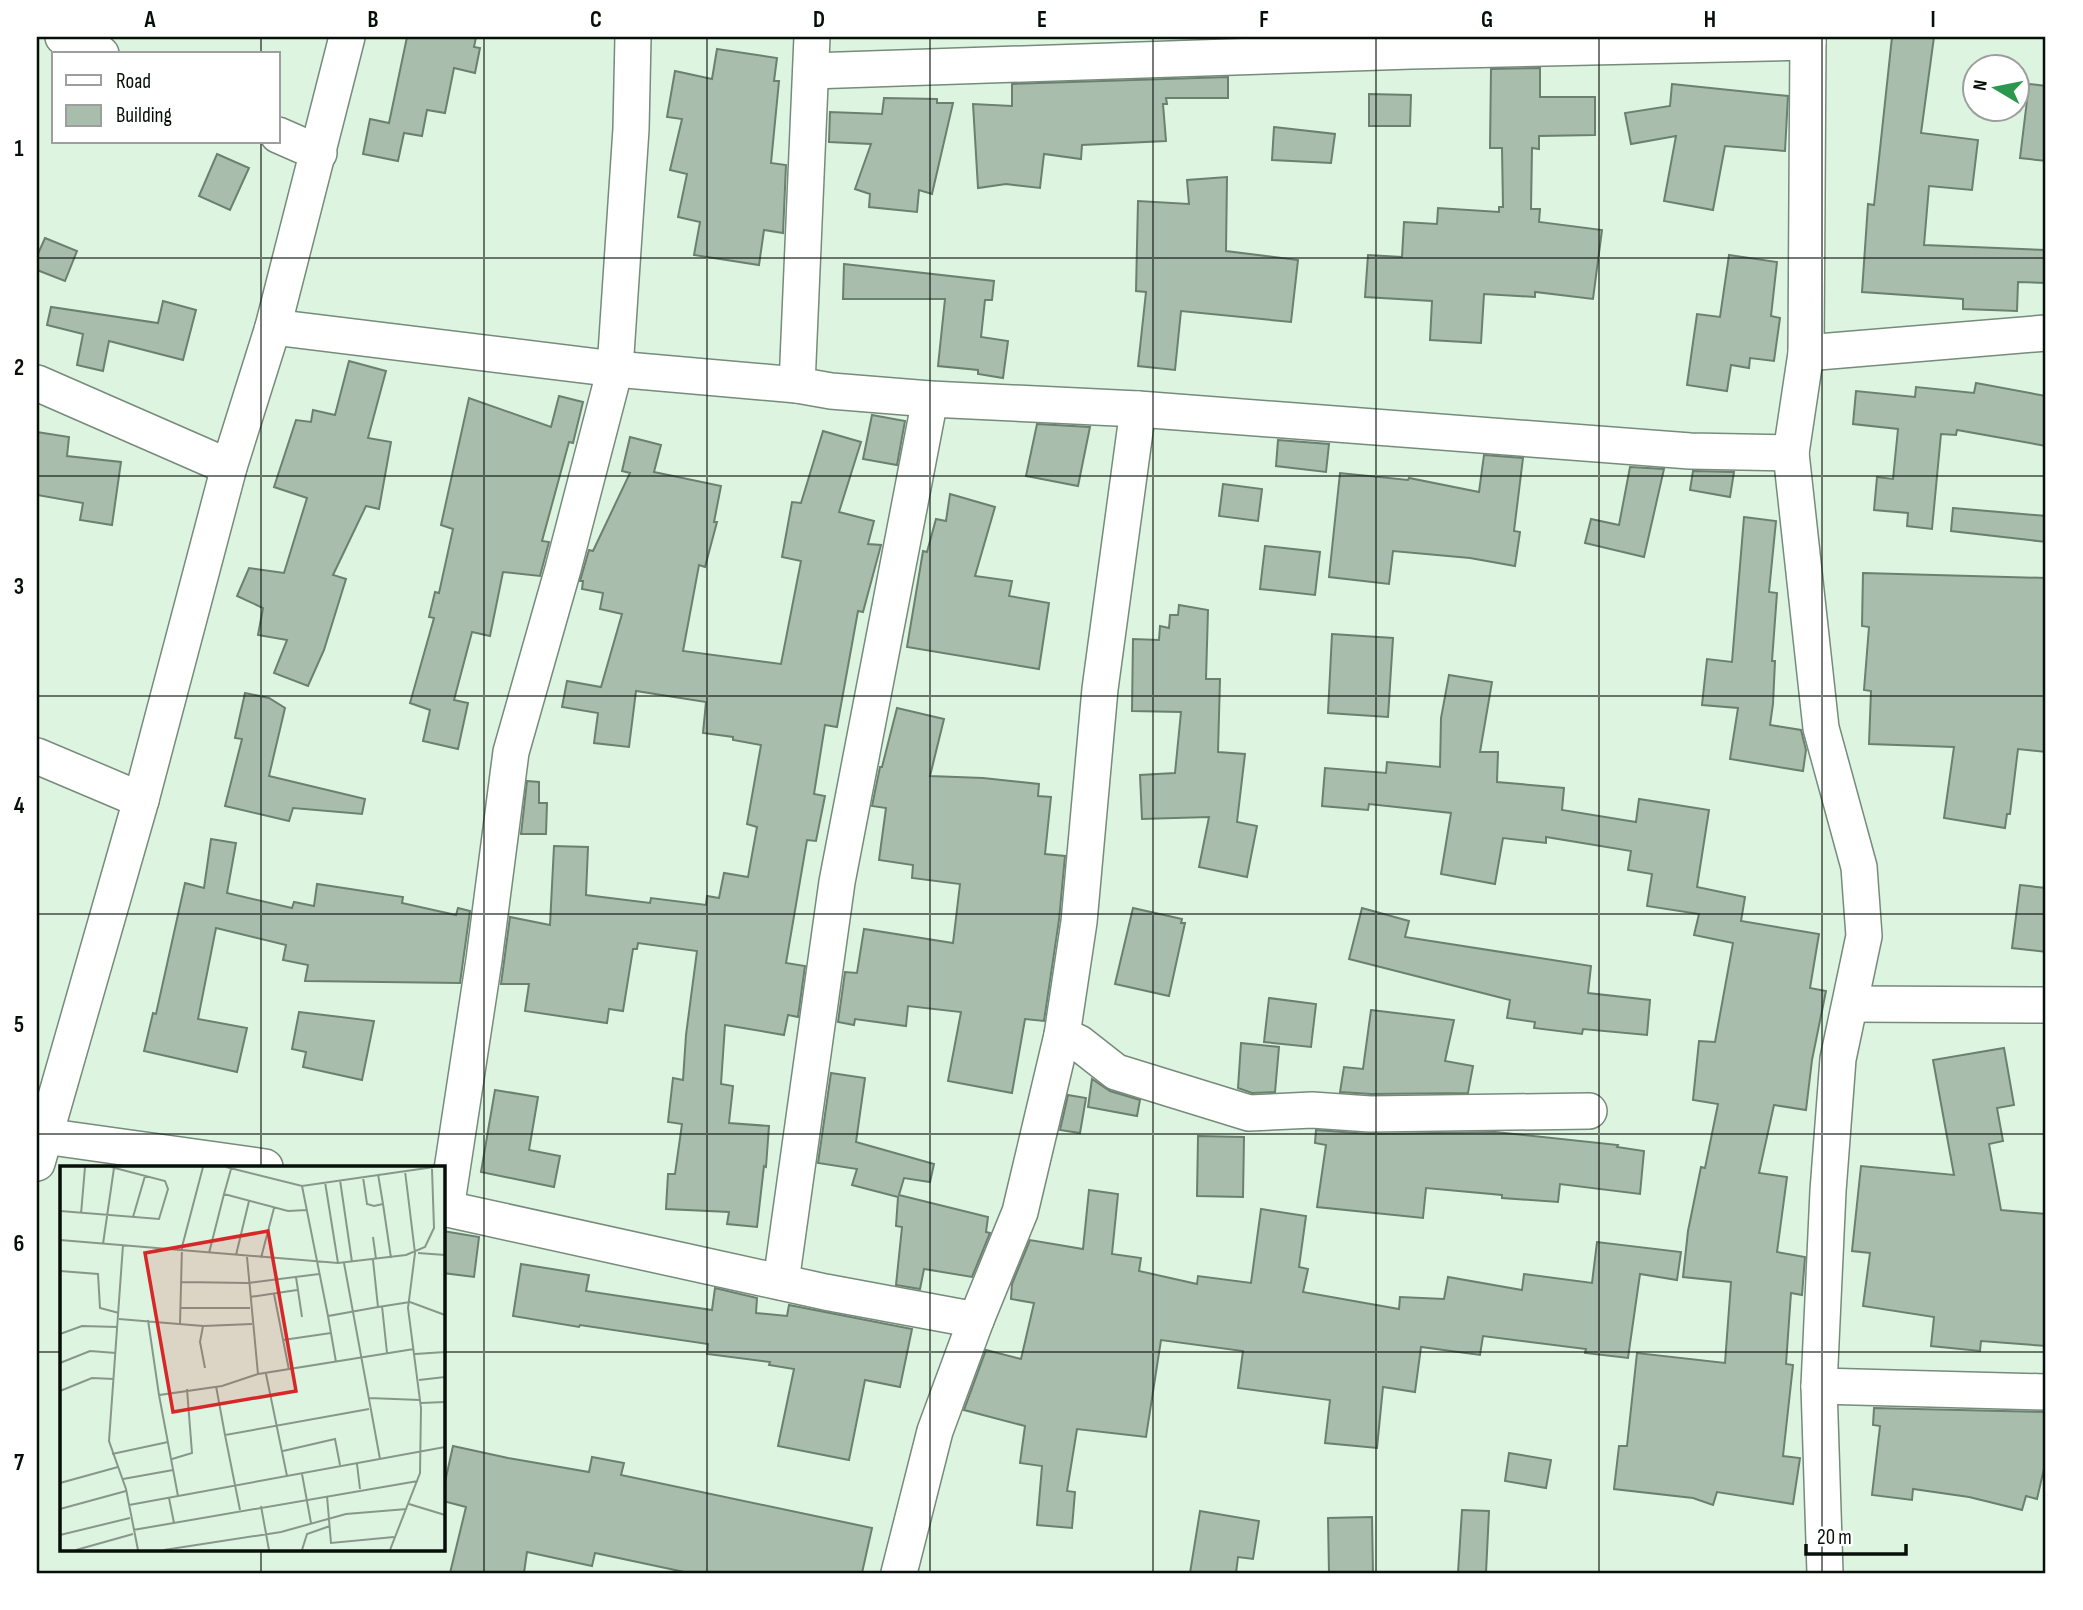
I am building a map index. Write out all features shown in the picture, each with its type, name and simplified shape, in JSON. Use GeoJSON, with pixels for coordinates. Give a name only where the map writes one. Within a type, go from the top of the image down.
{"type":"FeatureCollection","features":[{"type":"Feature","properties":{"kind":"street"},"geometry":{"type":"LineString","coordinates":[[63,37],[97,52]]}},
{"type":"Feature","properties":{"kind":"street"},"geometry":{"type":"LineString","coordinates":[[255,1166],[39,1144],[141,800],[229,467],[274,327],[347,37]]}},
{"type":"Feature","properties":{"kind":"street"},"geometry":{"type":"LineString","coordinates":[[634,37],[631,129],[615,369],[563,569],[511,752],[484,960],[444,1208],[781,1282],[976,1320]]}},
{"type":"Feature","properties":{"kind":"street"},"geometry":{"type":"LineString","coordinates":[[797,385],[812,37]]}},
{"type":"Feature","properties":{"kind":"street"},"geometry":{"type":"LineString","coordinates":[[811,71],[1412,44],[1808,39],[1806,353],[1791,453],[1821,728],[1859,867],[1864,936],[1838,1059],[1828,1191],[1819,1386],[1825,1573]]}},
{"type":"Feature","properties":{"kind":"street"},"geometry":{"type":"LineString","coordinates":[[280,136],[319,153]]}},
{"type":"Feature","properties":{"kind":"street"},"geometry":{"type":"LineString","coordinates":[[274,327],[615,369],[797,385],[831,391],[930,399],[1138,409],[1690,451],[1791,453]]}},
{"type":"Feature","properties":{"kind":"street"},"geometry":{"type":"LineString","coordinates":[[1806,353],[2046,333]]}},
{"type":"Feature","properties":{"kind":"street"},"geometry":{"type":"LineString","coordinates":[[37,383],[229,467]]}},
{"type":"Feature","properties":{"kind":"street"},"geometry":{"type":"LineString","coordinates":[[781,1282],[837,882],[930,399]]}},
{"type":"Feature","properties":{"kind":"street"},"geometry":{"type":"LineString","coordinates":[[899,1573],[935,1431],[1020,1212],[1062,1035],[1079,922],[1100,689],[1138,409]]}},
{"type":"Feature","properties":{"kind":"street"},"geometry":{"type":"LineString","coordinates":[[37,756],[141,800]]}},
{"type":"Feature","properties":{"kind":"street"},"geometry":{"type":"LineString","coordinates":[[1851,1004],[2046,1004]]}},
{"type":"Feature","properties":{"kind":"street"},"geometry":{"type":"LineString","coordinates":[[1062,1035],[1079,1043],[1116,1072],[1249,1113],[1311,1110],[1370,1114],[1589,1111]]}},
{"type":"Feature","properties":{"kind":"street"},"geometry":{"type":"LineString","coordinates":[[1819,1386],[2046,1392]]}},
{"type":"Feature","properties":{"kind":"building"},"geometry":{"type":"Polygon","coordinates":[[[407,37],[476,37],[474,47],[480,48],[475,73],[454,68],[445,113],[427,110],[422,136],[404,133],[398,161],[363,154],[370,119],[389,123],[407,37]]]}},
{"type":"Feature","properties":{"kind":"building"},"geometry":{"type":"Polygon","coordinates":[[[1892,37],[1934,37],[1921,133],[1978,140],[1972,190],[1929,186],[1924,245],[2046,250],[2046,283],[2018,282],[2017,311],[1963,309],[1963,299],[1862,292],[1868,204],[1874,205],[1892,37]]]}},
{"type":"Feature","properties":{"kind":"building"},"geometry":{"type":"Polygon","coordinates":[[[717,49],[777,58],[774,81],[779,81],[771,163],[786,165],[783,233],[764,230],[759,265],[694,255],[700,222],[678,217],[687,174],[670,170],[682,119],[667,117],[675,71],[712,79],[717,49]]]}},
{"type":"Feature","properties":{"kind":"building"},"geometry":{"type":"Polygon","coordinates":[[[1540,68],[1540,97],[1595,97],[1595,135],[1539,136],[1539,149],[1532,148],[1531,209],[1540,209],[1539,222],[1602,230],[1593,299],[1535,292],[1535,297],[1484,294],[1481,343],[1430,340],[1432,301],[1365,297],[1368,255],[1402,257],[1404,222],[1437,224],[1438,208],[1499,212],[1499,207],[1503,207],[1502,148],[1490,148],[1491,69],[1540,68]]]}},
{"type":"Feature","properties":{"kind":"building"},"geometry":{"type":"Polygon","coordinates":[[[1228,77],[1228,98],[1166,98],[1167,104],[1163,104],[1166,141],[1082,145],[1081,159],[1044,154],[1040,188],[1006,184],[978,188],[973,104],[1012,106],[1012,84],[1228,77]]]}},
{"type":"Feature","properties":{"kind":"building"},"geometry":{"type":"Polygon","coordinates":[[[1672,84],[1788,96],[1785,151],[1725,146],[1713,210],[1664,201],[1676,136],[1631,144],[1625,113],[1670,106],[1672,84]]]}},
{"type":"Feature","properties":{"kind":"building"},"geometry":{"type":"Polygon","coordinates":[[[2030,84],[2046,86],[2046,161],[2020,158],[2024,122],[2030,122],[2030,84]]]}},
{"type":"Feature","properties":{"kind":"building"},"geometry":{"type":"Polygon","coordinates":[[[1369,94],[1411,95],[1410,126],[1369,126],[1369,94]]]}},
{"type":"Feature","properties":{"kind":"building"},"geometry":{"type":"Polygon","coordinates":[[[884,98],[937,99],[937,103],[953,103],[932,194],[919,190],[917,212],[869,207],[870,194],[855,189],[871,144],[829,142],[830,112],[882,114],[884,98]]]}},
{"type":"Feature","properties":{"kind":"building"},"geometry":{"type":"Polygon","coordinates":[[[1274,127],[1335,134],[1331,163],[1272,160],[1274,127]]]}},
{"type":"Feature","properties":{"kind":"building"},"geometry":{"type":"Polygon","coordinates":[[[217,154],[249,168],[230,210],[199,196],[217,154]]]}},
{"type":"Feature","properties":{"kind":"building"},"geometry":{"type":"Polygon","coordinates":[[[1227,177],[1226,251],[1298,260],[1291,322],[1181,311],[1175,370],[1138,366],[1146,292],[1136,291],[1138,201],[1189,204],[1187,180],[1227,177]]]}},
{"type":"Feature","properties":{"kind":"building"},"geometry":{"type":"Polygon","coordinates":[[[45,238],[77,251],[65,281],[37,270],[37,256],[45,238]]]}},
{"type":"Feature","properties":{"kind":"building"},"geometry":{"type":"Polygon","coordinates":[[[1729,255],[1777,262],[1771,316],[1780,318],[1774,361],[1750,358],[1749,368],[1731,365],[1727,391],[1687,385],[1697,314],[1720,317],[1729,255]]]}},
{"type":"Feature","properties":{"kind":"building"},"geometry":{"type":"Polygon","coordinates":[[[844,264],[994,281],[992,300],[985,300],[981,337],[1008,341],[1003,378],[978,374],[978,370],[938,366],[945,299],[843,299],[844,264]]]}},
{"type":"Feature","properties":{"kind":"building"},"geometry":{"type":"Polygon","coordinates":[[[163,301],[196,310],[183,360],[109,341],[103,371],[77,365],[83,334],[47,325],[51,307],[158,323],[163,301]]]}},
{"type":"Feature","properties":{"kind":"building"},"geometry":{"type":"Polygon","coordinates":[[[349,361],[386,371],[368,438],[391,442],[379,509],[366,506],[333,575],[346,579],[324,650],[308,686],[274,673],[287,640],[258,635],[263,608],[237,596],[249,568],[284,573],[307,498],[274,487],[296,420],[311,422],[313,410],[335,415],[349,361]]]}},
{"type":"Feature","properties":{"kind":"building"},"geometry":{"type":"Polygon","coordinates":[[[1976,383],[2046,396],[2046,446],[1957,430],[1956,435],[1941,434],[1932,529],[1907,526],[1908,513],[1874,510],[1877,477],[1893,479],[1898,429],[1853,424],[1856,391],[1915,397],[1916,387],[1974,393],[1976,383]]]}},
{"type":"Feature","properties":{"kind":"building"},"geometry":{"type":"Polygon","coordinates":[[[559,396],[583,402],[573,443],[569,442],[542,541],[549,542],[540,576],[503,572],[490,636],[472,632],[454,700],[468,703],[458,749],[423,741],[430,710],[410,703],[434,618],[429,617],[435,592],[439,593],[453,529],[441,525],[469,398],[551,427],[559,396]]]}},
{"type":"Feature","properties":{"kind":"building"},"geometry":{"type":"Polygon","coordinates":[[[872,415],[905,421],[897,465],[863,459],[872,415]]]}},
{"type":"Feature","properties":{"kind":"building"},"geometry":{"type":"Polygon","coordinates":[[[1037,424],[1090,427],[1078,486],[1026,476],[1037,424]]]}},
{"type":"Feature","properties":{"kind":"building"},"geometry":{"type":"Polygon","coordinates":[[[823,431],[861,442],[839,512],[874,521],[868,544],[881,545],[863,612],[858,611],[837,727],[825,725],[814,794],[825,796],[816,841],[807,840],[786,963],[805,966],[798,1017],[788,1015],[784,1035],[725,1025],[721,1084],[733,1086],[729,1123],[769,1126],[757,1227],[727,1224],[729,1212],[666,1209],[668,1174],[675,1174],[682,1124],[668,1122],[673,1078],[683,1080],[697,951],[638,943],[637,949],[633,949],[623,1011],[609,1009],[607,1023],[525,1011],[529,984],[501,984],[510,917],[550,925],[554,846],[588,847],[586,895],[650,903],[651,898],[706,905],[707,896],[719,898],[724,873],[748,877],[757,827],[747,824],[761,745],[733,740],[733,737],[703,733],[706,702],[636,691],[629,747],[594,743],[598,713],[562,707],[567,681],[601,687],[622,614],[600,609],[603,593],[582,589],[583,581],[580,581],[589,550],[593,551],[630,473],[622,471],[630,437],[661,445],[654,472],[721,486],[714,522],[717,522],[705,567],[699,565],[683,651],[781,664],[801,561],[782,557],[792,502],[801,503],[823,431]]]}},
{"type":"Feature","properties":{"kind":"building"},"geometry":{"type":"Polygon","coordinates":[[[37,432],[69,437],[67,456],[121,462],[112,525],[80,520],[83,503],[37,495],[37,432]]]}},
{"type":"Feature","properties":{"kind":"building"},"geometry":{"type":"Polygon","coordinates":[[[1278,440],[1329,444],[1326,472],[1276,466],[1278,440]]]}},
{"type":"Feature","properties":{"kind":"building"},"geometry":{"type":"Polygon","coordinates":[[[1484,455],[1523,458],[1514,531],[1520,532],[1515,566],[1470,558],[1393,551],[1389,584],[1329,577],[1340,473],[1409,478],[1479,492],[1484,455]]]}},
{"type":"Feature","properties":{"kind":"building"},"geometry":{"type":"Polygon","coordinates":[[[1630,467],[1664,469],[1644,557],[1585,543],[1591,519],[1619,525],[1630,467]]]}},
{"type":"Feature","properties":{"kind":"building"},"geometry":{"type":"Polygon","coordinates":[[[1693,471],[1734,472],[1730,497],[1690,490],[1693,471]]]}},
{"type":"Feature","properties":{"kind":"building"},"geometry":{"type":"Polygon","coordinates":[[[1223,484],[1262,489],[1258,521],[1219,516],[1223,484]]]}},
{"type":"Feature","properties":{"kind":"building"},"geometry":{"type":"Polygon","coordinates":[[[950,494],[995,507],[975,576],[1012,581],[1009,596],[1049,603],[1039,669],[907,647],[923,551],[927,552],[936,519],[946,521],[950,494]]]}},
{"type":"Feature","properties":{"kind":"building"},"geometry":{"type":"Polygon","coordinates":[[[1953,508],[2046,516],[2046,542],[1951,531],[1953,508]]]}},
{"type":"Feature","properties":{"kind":"building"},"geometry":{"type":"Polygon","coordinates":[[[1744,517],[1776,521],[1769,592],[1777,593],[1770,725],[1801,730],[1806,750],[1803,771],[1730,759],[1738,708],[1702,705],[1707,659],[1732,662],[1744,517]]]}},
{"type":"Feature","properties":{"kind":"building"},"geometry":{"type":"Polygon","coordinates":[[[1265,546],[1320,552],[1315,595],[1260,589],[1265,546]]]}},
{"type":"Feature","properties":{"kind":"building"},"geometry":{"type":"Polygon","coordinates":[[[1863,573],[2046,578],[2046,752],[2018,749],[2010,814],[2007,814],[2005,828],[1944,818],[1954,747],[1869,744],[1871,691],[1864,690],[1869,627],[1862,626],[1863,573]]]}},
{"type":"Feature","properties":{"kind":"building"},"geometry":{"type":"Polygon","coordinates":[[[1179,605],[1208,610],[1206,679],[1220,679],[1218,752],[1245,754],[1237,822],[1257,826],[1247,877],[1199,867],[1209,817],[1142,819],[1140,775],[1175,773],[1181,712],[1132,711],[1133,639],[1159,640],[1160,626],[1169,628],[1170,615],[1178,615],[1179,605]]]}},
{"type":"Feature","properties":{"kind":"building"},"geometry":{"type":"Polygon","coordinates":[[[1332,634],[1393,638],[1388,717],[1328,713],[1332,634]]]}},
{"type":"Feature","properties":{"kind":"building"},"geometry":{"type":"Polygon","coordinates":[[[1449,675],[1492,682],[1480,752],[1498,752],[1497,782],[1564,788],[1562,810],[1636,822],[1639,799],[1709,810],[1697,887],[1745,897],[1741,921],[1819,934],[1810,988],[1826,991],[1812,1060],[1806,1110],[1774,1105],[1759,1173],[1787,1177],[1777,1252],[1805,1257],[1802,1295],[1791,1293],[1786,1364],[1793,1365],[1783,1456],[1800,1458],[1793,1504],[1717,1492],[1713,1505],[1693,1498],[1614,1489],[1619,1446],[1627,1446],[1637,1353],[1725,1363],[1731,1282],[1683,1277],[1688,1231],[1718,1104],[1693,1100],[1699,1041],[1715,1042],[1733,943],[1694,935],[1699,914],[1647,906],[1652,874],[1628,870],[1631,851],[1546,837],[1546,843],[1503,838],[1495,884],[1441,874],[1451,813],[1369,804],[1368,810],[1322,806],[1325,768],[1386,773],[1387,762],[1440,767],[1441,718],[1449,675]]]}},
{"type":"Feature","properties":{"kind":"building"},"geometry":{"type":"Polygon","coordinates":[[[245,693],[269,698],[285,708],[269,776],[365,799],[362,814],[293,808],[289,821],[225,806],[242,739],[235,738],[245,693]]]}},
{"type":"Feature","properties":{"kind":"building"},"geometry":{"type":"Polygon","coordinates":[[[897,708],[944,719],[930,776],[1039,784],[1038,796],[1051,797],[1045,854],[1065,856],[1059,920],[1044,1021],[1025,1019],[1012,1093],[948,1081],[961,1012],[908,1006],[906,1026],[855,1019],[854,1025],[838,1022],[845,972],[857,973],[864,929],[953,943],[960,884],[912,878],[913,865],[879,860],[886,808],[872,806],[897,708]]]}},
{"type":"Feature","properties":{"kind":"building"},"geometry":{"type":"Polygon","coordinates":[[[527,781],[539,782],[539,803],[547,803],[546,834],[521,834],[527,781]]]}},
{"type":"Feature","properties":{"kind":"building"},"geometry":{"type":"Polygon","coordinates":[[[211,839],[236,843],[227,893],[292,908],[294,902],[314,906],[317,884],[403,897],[402,903],[456,915],[458,908],[470,911],[460,983],[305,981],[308,965],[283,960],[286,945],[216,928],[198,1019],[247,1028],[237,1072],[144,1051],[153,1013],[156,1014],[185,883],[204,888],[211,839]]]}},
{"type":"Feature","properties":{"kind":"building"},"geometry":{"type":"Polygon","coordinates":[[[2020,885],[2046,888],[2046,952],[2012,948],[2020,885]]]}},
{"type":"Feature","properties":{"kind":"building"},"geometry":{"type":"Polygon","coordinates":[[[1133,908],[1182,919],[1181,923],[1185,923],[1169,996],[1115,984],[1133,908]]]}},
{"type":"Feature","properties":{"kind":"building"},"geometry":{"type":"Polygon","coordinates":[[[1362,908],[1409,921],[1405,937],[1591,966],[1588,993],[1650,1000],[1647,1035],[1583,1029],[1582,1034],[1534,1028],[1535,1022],[1507,1018],[1510,1000],[1349,959],[1362,908]]]}},
{"type":"Feature","properties":{"kind":"building"},"geometry":{"type":"Polygon","coordinates":[[[1269,998],[1316,1004],[1311,1047],[1264,1042],[1269,998]]]}},
{"type":"Feature","properties":{"kind":"building"},"geometry":{"type":"Polygon","coordinates":[[[1371,1010],[1454,1020],[1445,1061],[1473,1066],[1468,1093],[1340,1092],[1344,1067],[1363,1069],[1371,1010]]]}},
{"type":"Feature","properties":{"kind":"building"},"geometry":{"type":"Polygon","coordinates":[[[299,1012],[374,1021],[362,1080],[303,1067],[306,1052],[292,1049],[299,1012]]]}},
{"type":"Feature","properties":{"kind":"building"},"geometry":{"type":"Polygon","coordinates":[[[1241,1043],[1279,1047],[1275,1092],[1252,1093],[1238,1088],[1241,1043]]]}},
{"type":"Feature","properties":{"kind":"building"},"geometry":{"type":"Polygon","coordinates":[[[2004,1048],[2014,1105],[1997,1108],[2003,1141],[1989,1144],[2001,1210],[2046,1214],[2046,1346],[1981,1341],[1980,1351],[1931,1346],[1934,1317],[1863,1306],[1870,1253],[1852,1251],[1861,1166],[1954,1175],[1933,1060],[2004,1048]]]}},
{"type":"Feature","properties":{"kind":"building"},"geometry":{"type":"Polygon","coordinates":[[[831,1073],[865,1078],[856,1142],[934,1164],[930,1182],[904,1178],[899,1195],[988,1217],[986,1232],[990,1233],[972,1277],[924,1269],[920,1289],[896,1285],[902,1227],[896,1226],[898,1197],[852,1185],[857,1169],[818,1163],[831,1073]]]}},
{"type":"Feature","properties":{"kind":"building"},"geometry":{"type":"Polygon","coordinates":[[[1092,1079],[1110,1091],[1140,1100],[1137,1116],[1088,1107],[1092,1079]]]}},
{"type":"Feature","properties":{"kind":"building"},"geometry":{"type":"Polygon","coordinates":[[[495,1090],[538,1097],[529,1150],[560,1156],[554,1187],[481,1172],[495,1090]]]}},
{"type":"Feature","properties":{"kind":"building"},"geometry":{"type":"Polygon","coordinates":[[[1068,1095],[1086,1098],[1080,1133],[1060,1130],[1068,1095]]]}},
{"type":"Feature","properties":{"kind":"building"},"geometry":{"type":"Polygon","coordinates":[[[1316,1130],[1370,1134],[1495,1132],[1618,1145],[1617,1147],[1644,1151],[1640,1194],[1560,1184],[1558,1202],[1426,1188],[1423,1218],[1317,1207],[1326,1145],[1315,1143],[1316,1130]]]}},
{"type":"Feature","properties":{"kind":"building"},"geometry":{"type":"Polygon","coordinates":[[[1198,1136],[1244,1137],[1243,1197],[1197,1196],[1198,1136]]]}},
{"type":"Feature","properties":{"kind":"building"},"geometry":{"type":"Polygon","coordinates":[[[1089,1190],[1118,1194],[1112,1254],[1141,1258],[1139,1271],[1197,1284],[1198,1276],[1251,1283],[1261,1209],[1306,1216],[1299,1267],[1308,1269],[1303,1292],[1399,1309],[1400,1297],[1444,1299],[1448,1277],[1522,1290],[1524,1274],[1592,1283],[1597,1242],[1681,1252],[1677,1280],[1640,1274],[1628,1358],[1585,1353],[1586,1349],[1483,1336],[1480,1355],[1421,1347],[1415,1392],[1383,1387],[1377,1448],[1325,1443],[1330,1400],[1238,1388],[1243,1351],[1161,1340],[1146,1437],[1077,1429],[1067,1491],[1075,1492],[1072,1528],[1037,1525],[1042,1466],[1020,1463],[1025,1426],[964,1410],[986,1350],[1021,1359],[1034,1303],[1011,1299],[1012,1284],[1030,1240],[1083,1249],[1089,1190]]]}},
{"type":"Feature","properties":{"kind":"building"},"geometry":{"type":"Polygon","coordinates":[[[444,1231],[479,1237],[474,1277],[444,1273],[444,1231]]]}},
{"type":"Feature","properties":{"kind":"building"},"geometry":{"type":"Polygon","coordinates":[[[521,1264],[589,1275],[586,1291],[712,1310],[715,1288],[757,1298],[756,1313],[787,1316],[789,1305],[912,1329],[900,1387],[865,1380],[849,1460],[778,1446],[794,1369],[769,1365],[770,1362],[707,1354],[708,1344],[513,1316],[521,1264]]]}},
{"type":"Feature","properties":{"kind":"building"},"geometry":{"type":"Polygon","coordinates":[[[1874,1408],[2046,1412],[2046,1460],[2037,1499],[2026,1496],[2022,1510],[1969,1497],[1913,1489],[1912,1500],[1872,1495],[1880,1426],[1873,1425],[1874,1408]]]}},
{"type":"Feature","properties":{"kind":"building"},"geometry":{"type":"Polygon","coordinates":[[[453,1446],[589,1472],[592,1457],[624,1463],[621,1475],[872,1528],[862,1573],[689,1573],[595,1553],[592,1566],[527,1552],[524,1573],[450,1573],[466,1507],[444,1501],[444,1486],[453,1446]]]}},
{"type":"Feature","properties":{"kind":"building"},"geometry":{"type":"Polygon","coordinates":[[[1509,1453],[1551,1460],[1546,1488],[1505,1481],[1509,1453]]]}},
{"type":"Feature","properties":{"kind":"building"},"geometry":{"type":"Polygon","coordinates":[[[1462,1510],[1489,1511],[1486,1573],[1458,1573],[1462,1510]]]}},
{"type":"Feature","properties":{"kind":"building"},"geometry":{"type":"Polygon","coordinates":[[[1200,1511],[1259,1521],[1253,1559],[1238,1557],[1236,1573],[1190,1573],[1200,1511]]]}},
{"type":"Feature","properties":{"kind":"building"},"geometry":{"type":"Polygon","coordinates":[[[1372,1517],[1373,1573],[1329,1573],[1328,1518],[1372,1517]]]}}]}
